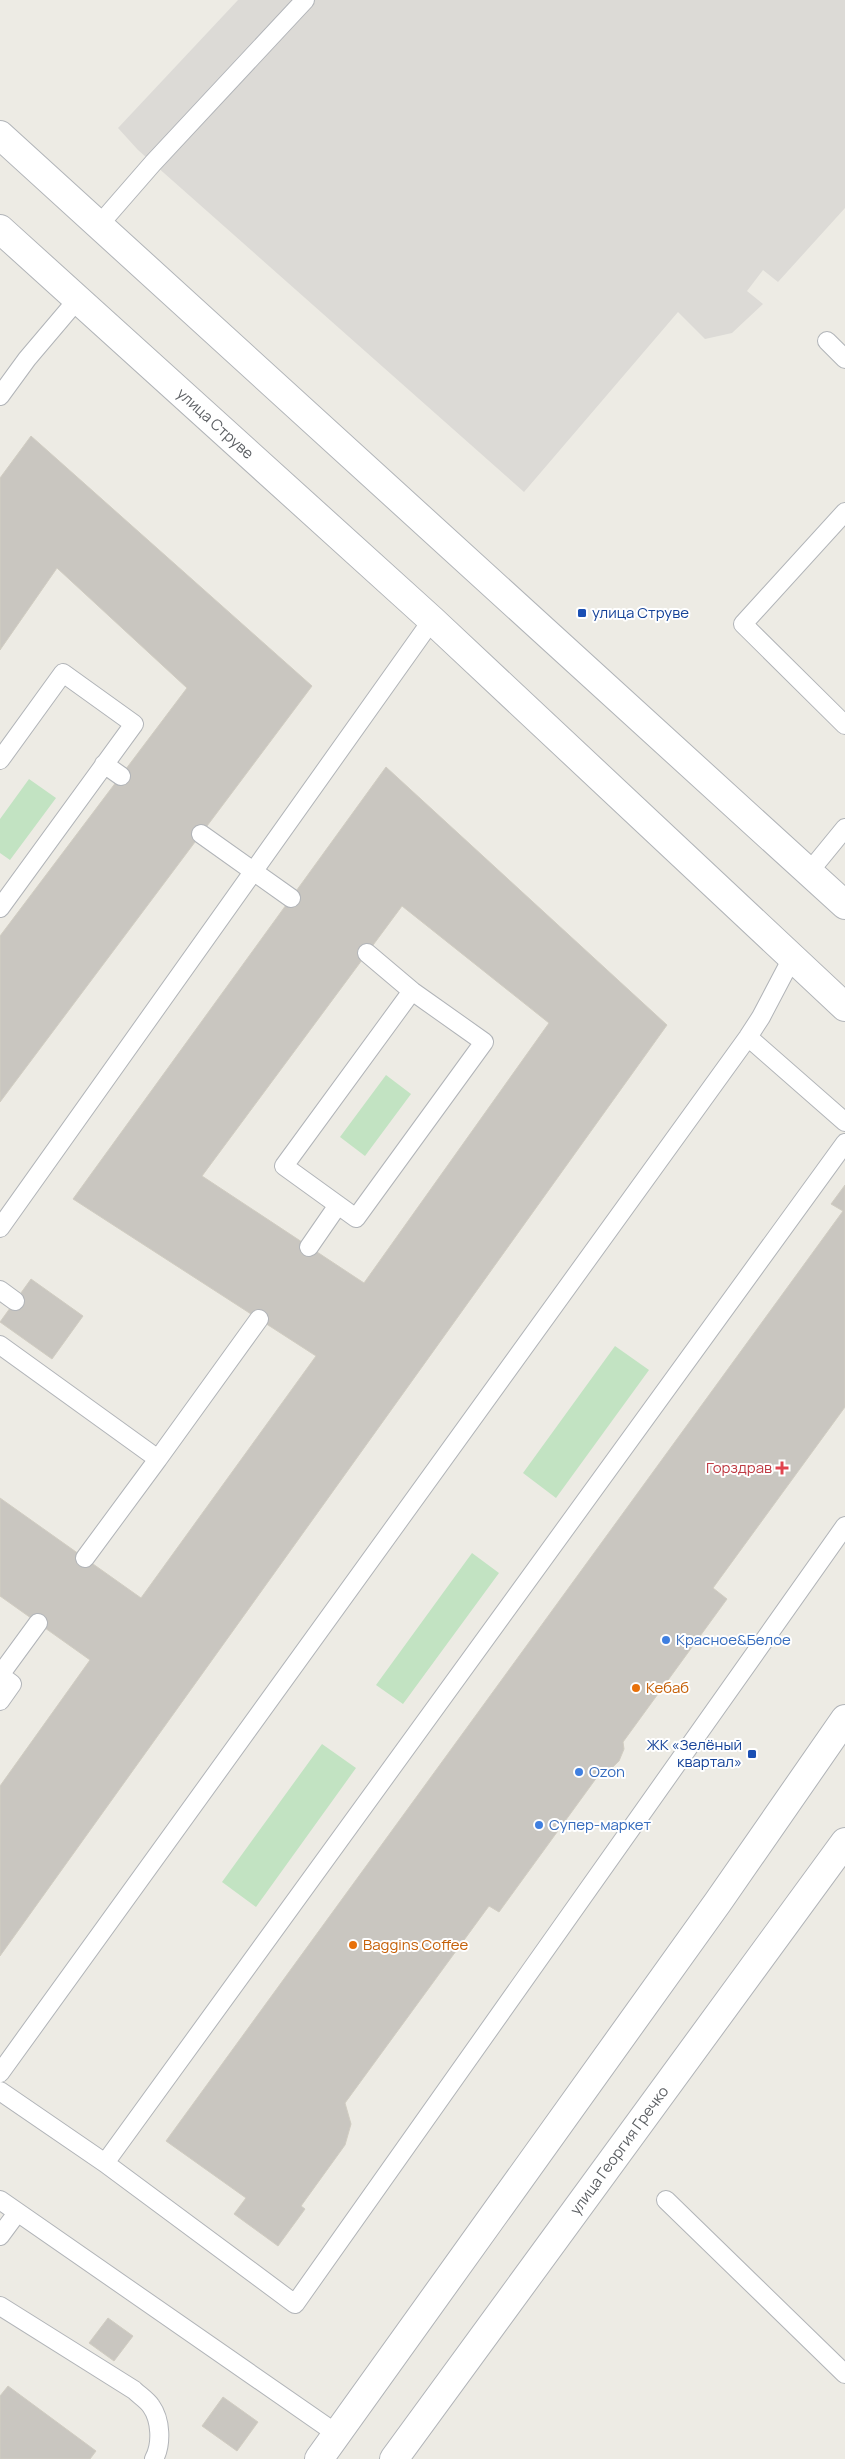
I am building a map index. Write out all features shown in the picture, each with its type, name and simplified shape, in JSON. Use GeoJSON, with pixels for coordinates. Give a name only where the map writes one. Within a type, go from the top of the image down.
{"type":"FeatureCollection","features":[{"type":"Feature","properties":{"kind":"street"},"geometry":{"type":"LineString","coordinates":[[0,135],[845,905]]}},
{"type":"Feature","properties":{"kind":"street","name":"улица Струве"},"geometry":{"type":"LineString","coordinates":[[0,230],[432,620],[845,1007]]}},
{"type":"Feature","properties":{"kind":"street"},"geometry":{"type":"LineString","coordinates":[[319,2459],[718,1902],[845,1720]]}},
{"type":"Feature","properties":{"kind":"street","name":"улица Георгия Гречко"},"geometry":{"type":"LineString","coordinates":[[394,2459],[845,1842]]}},
{"type":"Feature","properties":{"kind":"lane"},"geometry":{"type":"LineString","coordinates":[[99,225],[153,163],[305,0]]}},
{"type":"Feature","properties":{"kind":"lane"},"geometry":{"type":"LineString","coordinates":[[0,396],[27,359],[77,300]]}},
{"type":"Feature","properties":{"kind":"lane"},"geometry":{"type":"LineString","coordinates":[[827,341],[845,359]]}},
{"type":"Feature","properties":{"kind":"lane"},"geometry":{"type":"LineString","coordinates":[[845,512],[743,624],[845,725]]}},
{"type":"Feature","properties":{"kind":"lane"},"geometry":{"type":"LineString","coordinates":[[0,1228],[432,620]]}},
{"type":"Feature","properties":{"kind":"lane"},"geometry":{"type":"LineString","coordinates":[[0,760],[64,673],[134,724],[0,908]]}},
{"type":"Feature","properties":{"kind":"lane"},"geometry":{"type":"LineString","coordinates":[[104,764],[121,776]]}},
{"type":"Feature","properties":{"kind":"lane"},"geometry":{"type":"LineString","coordinates":[[808,872],[845,828]]}},
{"type":"Feature","properties":{"kind":"lane"},"geometry":{"type":"LineString","coordinates":[[201,834],[291,898]]}},
{"type":"Feature","properties":{"kind":"lane"},"geometry":{"type":"LineString","coordinates":[[367,953],[412,991],[484,1042],[356,1218],[284,1166],[412,991]]}},
{"type":"Feature","properties":{"kind":"lane"},"geometry":{"type":"LineString","coordinates":[[0,2073],[748,1037],[761,1017],[792,958]]}},
{"type":"Feature","properties":{"kind":"lane"},"geometry":{"type":"LineString","coordinates":[[748,1037],[845,1122]]}},
{"type":"Feature","properties":{"kind":"lane"},"geometry":{"type":"LineString","coordinates":[[105,2163],[845,1143]]}},
{"type":"Feature","properties":{"kind":"lane"},"geometry":{"type":"LineString","coordinates":[[309,1247],[338,1205]]}},
{"type":"Feature","properties":{"kind":"lane"},"geometry":{"type":"LineString","coordinates":[[0,1290],[15,1301]]}},
{"type":"Feature","properties":{"kind":"lane"},"geometry":{"type":"LineString","coordinates":[[85,1558],[259,1319]]}},
{"type":"Feature","properties":{"kind":"lane"},"geometry":{"type":"LineString","coordinates":[[0,1345],[158,1459]]}},
{"type":"Feature","properties":{"kind":"lane"},"geometry":{"type":"LineString","coordinates":[[0,2092],[105,2163],[295,2304],[845,1526]]}},
{"type":"Feature","properties":{"kind":"lane"},"geometry":{"type":"LineString","coordinates":[[0,1701],[12,1684],[0,1675],[38,1623]]}},
{"type":"Feature","properties":{"kind":"lane"},"geometry":{"type":"LineString","coordinates":[[0,2200],[289,2398],[337,2434]]}},
{"type":"Feature","properties":{"kind":"lane"},"geometry":{"type":"LineString","coordinates":[[666,2200],[845,2374]]}},
{"type":"Feature","properties":{"kind":"lane"},"geometry":{"type":"LineString","coordinates":[[0,2236],[17,2213]]}},
{"type":"Feature","properties":{"kind":"lane"},"geometry":{"type":"LineString","coordinates":[[0,2306],[134,2390],[151,2406],[160,2429],[158,2453],[154,2459]]}},
{"type":"Feature","properties":{"kind":"shaded area"},"geometry":{"type":"Polygon","coordinates":[[[238,0],[845,0],[845,208],[778,282],[763,270],[747,291],[763,304],[732,333],[705,339],[678,312],[524,492],[138,150],[118,128],[238,0]]]}},
{"type":"Feature","properties":{"kind":"green space"},"geometry":{"type":"Polygon","coordinates":[[[29,779],[56,798],[10,860],[0,853],[0,819],[29,779]]]}},
{"type":"Feature","properties":{"kind":"green space"},"geometry":{"type":"Polygon","coordinates":[[[386,1075],[411,1094],[365,1156],[340,1137],[386,1075]]]}},
{"type":"Feature","properties":{"kind":"green space"},"geometry":{"type":"Polygon","coordinates":[[[615,1346],[649,1370],[556,1498],[523,1473],[615,1346]]]}},
{"type":"Feature","properties":{"kind":"green space"},"geometry":{"type":"Polygon","coordinates":[[[472,1553],[499,1573],[403,1704],[376,1685],[472,1553]]]}},
{"type":"Feature","properties":{"kind":"green space"},"geometry":{"type":"Polygon","coordinates":[[[322,1744],[356,1768],[256,1907],[222,1882],[322,1744]]]}},
{"type":"Feature","properties":{"kind":"building"},"geometry":{"type":"Polygon","coordinates":[[[31,436],[312,686],[0,1102],[0,936],[187,688],[57,568],[0,650],[0,478],[31,436]]]}},
{"type":"Feature","properties":{"kind":"building"},"geometry":{"type":"Polygon","coordinates":[[[386,767],[667,1025],[0,1956],[0,1786],[90,1660],[0,1596],[0,1498],[141,1598],[316,1356],[73,1199],[386,767]],[[402,906],[202,1176],[364,1283],[549,1023],[402,906]]]}},
{"type":"Feature","properties":{"kind":"building"},"geometry":{"type":"Polygon","coordinates":[[[845,1185],[845,1407],[713,1588],[727,1599],[623,1742],[624,1749],[619,1761],[610,1770],[600,1773],[499,1912],[489,1906],[345,2103],[351,2124],[345,2145],[301,2206],[305,2209],[278,2246],[234,2214],[246,2198],[166,2141],[843,1211],[831,1204],[845,1185]]]}},
{"type":"Feature","properties":{"kind":"building"},"geometry":{"type":"Polygon","coordinates":[[[31,1279],[83,1316],[52,1359],[0,1322],[31,1279]]]}},
{"type":"Feature","properties":{"kind":"building"},"geometry":{"type":"Polygon","coordinates":[[[108,2318],[133,2336],[114,2361],[89,2343],[108,2318]]]}},
{"type":"Feature","properties":{"kind":"building"},"geometry":{"type":"Polygon","coordinates":[[[8,2386],[96,2451],[90,2459],[0,2459],[0,2396],[8,2386]]]}},
{"type":"Feature","properties":{"kind":"building"},"geometry":{"type":"Polygon","coordinates":[[[223,2397],[258,2422],[237,2451],[202,2426],[223,2397]]]}},
{"type":"Feature","properties":{"kind":"place","name":"улица Струве"},"geometry":{"type":"Point","coordinates":[582,613]}},
{"type":"Feature","properties":{"kind":"place","name":"Горздрав"},"geometry":{"type":"Point","coordinates":[782,1468]}},
{"type":"Feature","properties":{"kind":"place","name":"Красное&Белое"},"geometry":{"type":"Point","coordinates":[666,1640]}},
{"type":"Feature","properties":{"kind":"place","name":"Кебаб"},"geometry":{"type":"Point","coordinates":[636,1688]}},
{"type":"Feature","properties":{"kind":"place","name":"ЖК «Зелёный квартал»"},"geometry":{"type":"Point","coordinates":[752,1754]}},
{"type":"Feature","properties":{"kind":"place","name":"Ozon"},"geometry":{"type":"Point","coordinates":[579,1772]}},
{"type":"Feature","properties":{"kind":"place","name":"Супер-маркет"},"geometry":{"type":"Point","coordinates":[539,1825]}},
{"type":"Feature","properties":{"kind":"place","name":"Baggins Coffee"},"geometry":{"type":"Point","coordinates":[353,1945]}}]}
